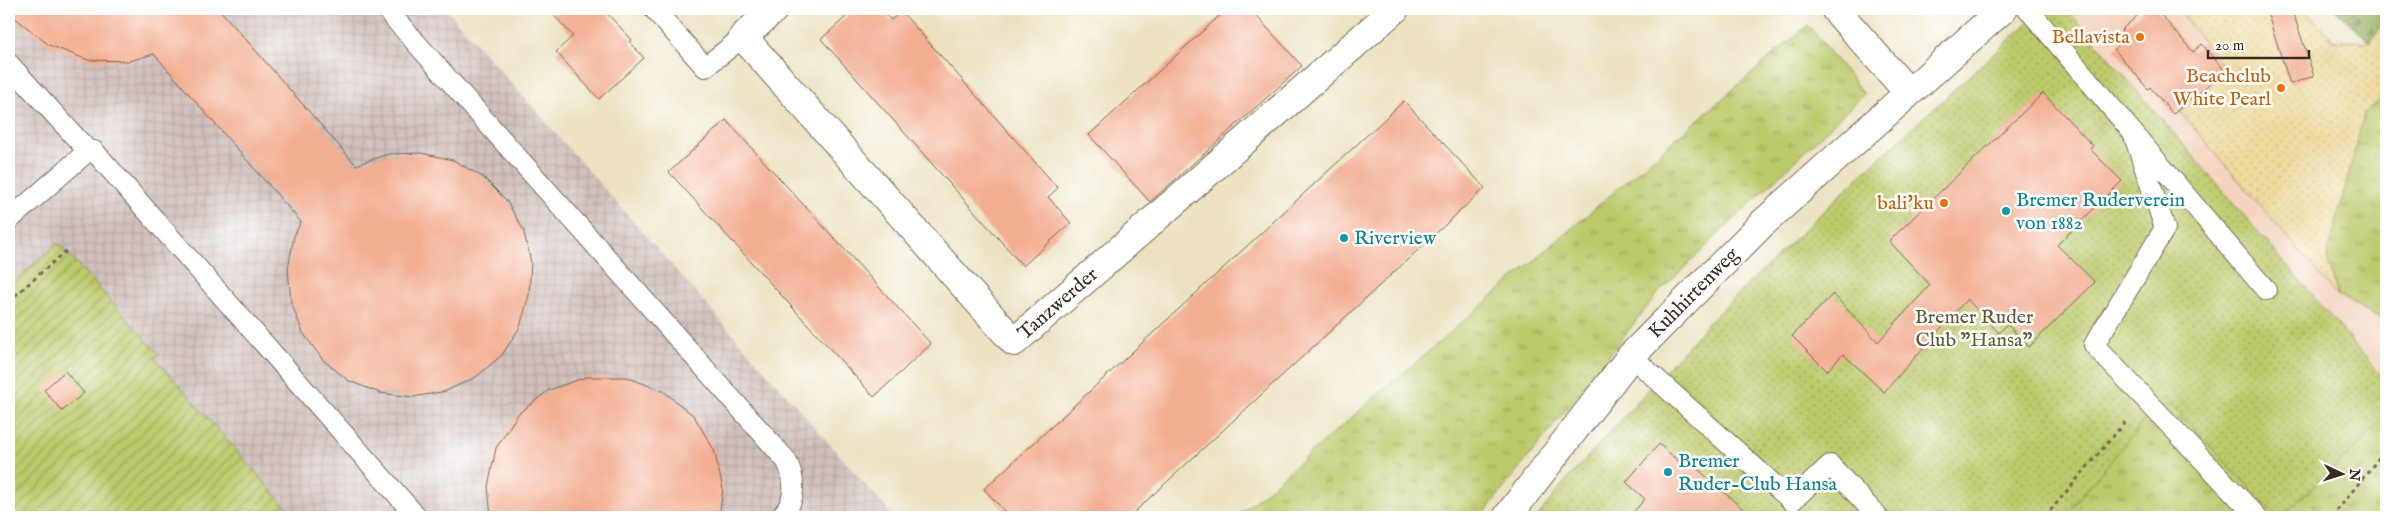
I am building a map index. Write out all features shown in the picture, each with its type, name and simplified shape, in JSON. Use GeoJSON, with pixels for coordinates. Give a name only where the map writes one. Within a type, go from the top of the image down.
{"type":"FeatureCollection","features":[{"type":"Feature","properties":{"kind":"street"},"geometry":{"type":"LineString","coordinates":[[743,37],[774,9]]}},
{"type":"Feature","properties":{"kind":"street","name":"Tanzwerder"},"geometry":{"type":"LineString","coordinates":[[743,37],[1014,342],[1395,9]]}},
{"type":"Feature","properties":{"kind":"street"},"geometry":{"type":"LineString","coordinates":[[1835,9],[1908,92]]}},
{"type":"Feature","properties":{"kind":"street","name":"Kuhhirtenweg"},"geometry":{"type":"LineString","coordinates":[[1507,517],[1631,356],[1763,223],[2003,9]]}},
{"type":"Feature","properties":{"kind":"lane"},"geometry":{"type":"LineString","coordinates":[[386,9],[786,460],[793,473],[793,497],[789,510],[780,517]]}},
{"type":"Feature","properties":{"kind":"lane"},"geometry":{"type":"LineString","coordinates":[[654,9],[705,67],[743,37]]}},
{"type":"Feature","properties":{"kind":"lane"},"geometry":{"type":"LineString","coordinates":[[2028,9],[2266,290]]}},
{"type":"Feature","properties":{"kind":"lane"},"geometry":{"type":"LineString","coordinates":[[9,64],[88,151]]}},
{"type":"Feature","properties":{"kind":"lane"},"geometry":{"type":"LineString","coordinates":[[2133,133],[2165,228],[2094,345],[2257,517]]}},
{"type":"Feature","properties":{"kind":"lane"},"geometry":{"type":"LineString","coordinates":[[9,220],[88,151],[94,151],[417,517]]}},
{"type":"Feature","properties":{"kind":"lane"},"geometry":{"type":"LineString","coordinates":[[1631,356],[1792,501],[1830,465],[1878,517]]}},
{"type":"Feature","properties":{"kind":"path"},"geometry":{"type":"LineString","coordinates":[[9,301],[66,251]]}},
{"type":"Feature","properties":{"kind":"path"},"geometry":{"type":"LineString","coordinates":[[2045,517],[2144,398]]}},
{"type":"Feature","properties":{"kind":"path"},"geometry":{"type":"LineString","coordinates":[[2332,517],[2386,449]]}},
{"type":"Feature","properties":{"kind":"shaded area"},"geometry":{"type":"Polygon","coordinates":[[[9,9],[446,9],[894,517],[294,517],[155,358],[159,354],[58,243],[9,286],[9,9]]]}},
{"type":"Feature","properties":{"kind":"shaded area"},"geometry":{"type":"Polygon","coordinates":[[[2067,9],[2304,9],[2334,41],[2370,42],[2386,21],[2386,381],[2067,9]]]}},
{"type":"Feature","properties":{"kind":"green space","name":"Bremer Ruder Club \"Hansa\""},"geometry":{"type":"Polygon","coordinates":[[[2043,9],[2067,9],[2386,381],[2386,418],[2281,517],[2278,517],[2164,397],[2064,517],[1537,517],[1557,491],[1710,321],[1864,172],[2043,9]]]}},
{"type":"Feature","properties":{"kind":"green space"},"geometry":{"type":"Polygon","coordinates":[[[2335,9],[2386,9],[2386,21],[2370,42],[2335,9]]]}},
{"type":"Feature","properties":{"kind":"green space"},"geometry":{"type":"Polygon","coordinates":[[[1808,25],[1864,94],[1659,292],[1481,517],[1236,517],[1808,25]]]}},
{"type":"Feature","properties":{"kind":"green space"},"geometry":{"type":"Polygon","coordinates":[[[2386,94],[2386,321],[2339,296],[2326,259],[2364,114],[2386,94]]]}},
{"type":"Feature","properties":{"kind":"green space"},"geometry":{"type":"Polygon","coordinates":[[[58,243],[159,354],[155,358],[295,517],[9,517],[9,286],[58,243]]]}},
{"type":"Feature","properties":{"kind":"green space"},"geometry":{"type":"Polygon","coordinates":[[[2164,397],[2278,517],[1930,517],[2164,397]]]}},
{"type":"Feature","properties":{"kind":"green space"},"geometry":{"type":"Polygon","coordinates":[[[2386,418],[2386,517],[2281,517],[2386,418]]]}},
{"type":"Feature","properties":{"kind":"sand"},"geometry":{"type":"Polygon","coordinates":[[[2178,9],[2304,9],[2334,41],[2370,42],[2386,21],[2386,94],[2364,114],[2327,258],[2338,296],[2180,112],[2227,72],[2178,9]]]}},
{"type":"Feature","properties":{"kind":"building"},"geometry":{"type":"Polygon","coordinates":[[[9,9],[219,9],[356,165],[388,154],[421,153],[453,160],[483,177],[506,200],[523,229],[531,262],[529,295],[520,327],[502,355],[476,377],[446,391],[413,397],[380,393],[349,381],[323,360],[303,333],[291,302],[288,269],[294,236],[301,222],[154,54],[129,61],[88,60],[49,45],[9,13],[9,9]]]}},
{"type":"Feature","properties":{"kind":"building"},"geometry":{"type":"Polygon","coordinates":[[[548,9],[603,9],[632,40],[630,42],[644,58],[599,99],[556,52],[573,36],[548,9]]]}},
{"type":"Feature","properties":{"kind":"building"},"geometry":{"type":"Polygon","coordinates":[[[855,9],[880,9],[891,20],[901,11],[1058,188],[1048,197],[1071,223],[1023,266],[821,39],[855,9]]]}},
{"type":"Feature","properties":{"kind":"building"},"geometry":{"type":"Polygon","coordinates":[[[1227,9],[1250,9],[1302,66],[1150,202],[1089,135],[1227,9]]]}},
{"type":"Feature","properties":{"kind":"building"},"geometry":{"type":"Polygon","coordinates":[[[2145,9],[2156,9],[2193,52],[2202,44],[2225,71],[2173,114],[2150,87],[2148,89],[2114,49],[2127,37],[2121,30],[2145,9]]]}},
{"type":"Feature","properties":{"kind":"building"},"geometry":{"type":"Polygon","coordinates":[[[2266,9],[2292,9],[2314,76],[2290,84],[2266,9]]]}},
{"type":"Feature","properties":{"kind":"building","name":"Bremer Ruderverein von 1882"},"geometry":{"type":"Polygon","coordinates":[[[2043,93],[2093,146],[2090,149],[2122,181],[2057,245],[2095,282],[2029,347],[2007,324],[1999,333],[1967,299],[1884,392],[1843,354],[1827,371],[1792,336],[1833,294],[1878,342],[1930,285],[1889,241],[2043,93]]]}},
{"type":"Feature","properties":{"kind":"building"},"geometry":{"type":"Polygon","coordinates":[[[1404,101],[1485,188],[1129,517],[1010,517],[984,489],[1404,101]]]}},
{"type":"Feature","properties":{"kind":"building"},"geometry":{"type":"Polygon","coordinates":[[[726,120],[931,344],[874,397],[669,172],[726,120]]]}},
{"type":"Feature","properties":{"kind":"building"},"geometry":{"type":"Polygon","coordinates":[[[65,371],[84,393],[62,411],[44,390],[65,371]]]}},
{"type":"Feature","properties":{"kind":"building"},"geometry":{"type":"Polygon","coordinates":[[[586,377],[626,377],[663,391],[694,416],[714,450],[723,489],[719,517],[491,517],[488,487],[496,448],[518,414],[549,390],[586,377]]]}},
{"type":"Feature","properties":{"kind":"building","name":"Bremer Ruder-Club Hansa"},"geometry":{"type":"Polygon","coordinates":[[[1659,444],[1678,461],[1683,456],[1752,517],[1629,517],[1645,499],[1626,482],[1659,444]]]}},
{"type":"Feature","properties":{"kind":"place","name":"Bellavista"},"geometry":{"type":"Point","coordinates":[2140,37]}},
{"type":"Feature","properties":{"kind":"place","name":"Beachclub White Pearl"},"geometry":{"type":"Point","coordinates":[2281,88]}},
{"type":"Feature","properties":{"kind":"place","name":"bali'ku"},"geometry":{"type":"Point","coordinates":[1944,203]}},
{"type":"Feature","properties":{"kind":"place","name":"Bremer Ruderverein von 1882"},"geometry":{"type":"Point","coordinates":[2006,211]}},
{"type":"Feature","properties":{"kind":"place","name":"Riverview"},"geometry":{"type":"Point","coordinates":[1344,238]}},
{"type":"Feature","properties":{"kind":"place","name":"Bremer Ruder-Club Hansa"},"geometry":{"type":"Point","coordinates":[1668,472]}}]}
